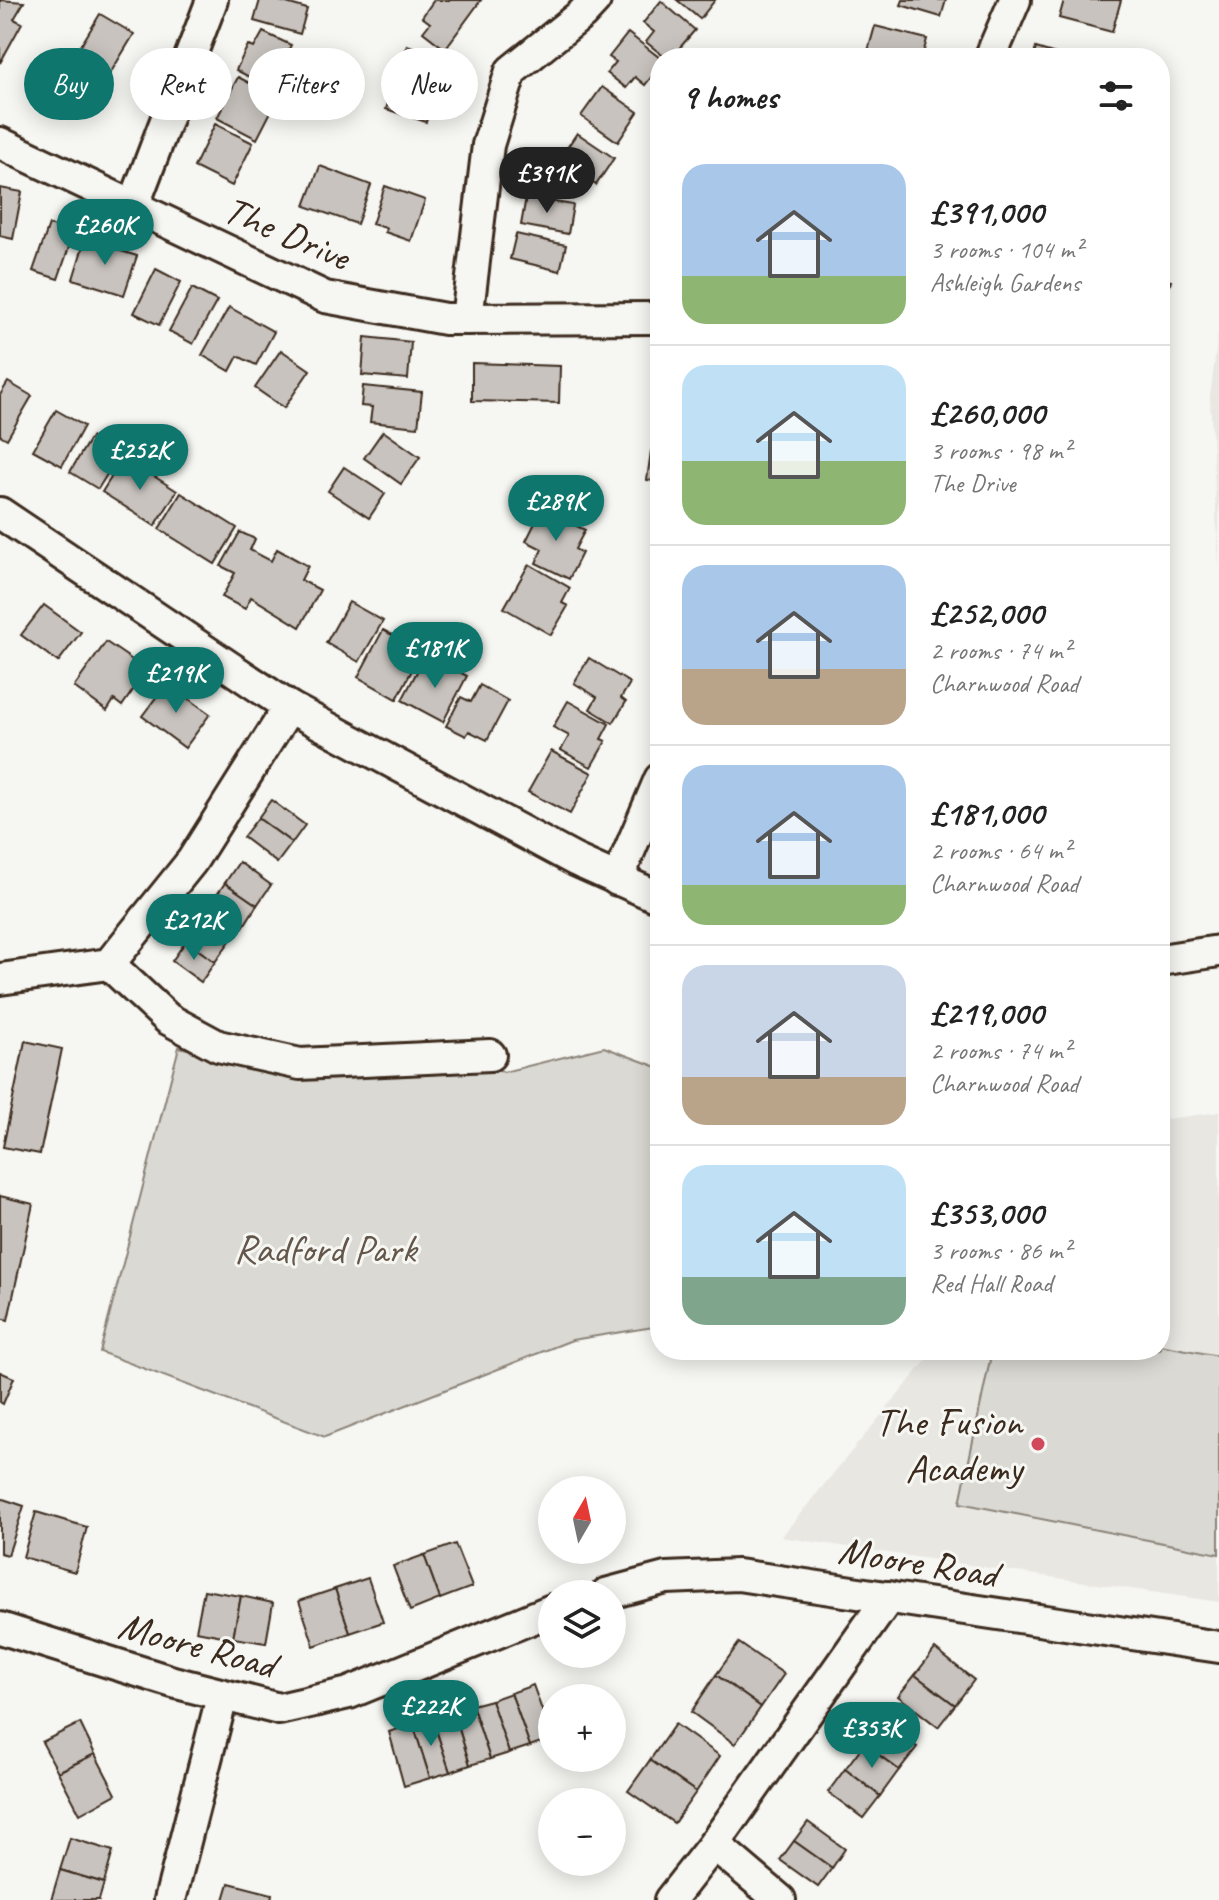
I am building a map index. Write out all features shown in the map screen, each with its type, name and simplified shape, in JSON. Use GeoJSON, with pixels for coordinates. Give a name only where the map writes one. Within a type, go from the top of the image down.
{"type":"FeatureCollection","features":[{"type":"Feature","properties":{"kind":"street"},"geometry":{"type":"LineString","coordinates":[[133,207],[212,0]]}},
{"type":"Feature","properties":{"kind":"street"},"geometry":{"type":"LineString","coordinates":[[467,319],[488,145],[511,71],[595,0]]}},
{"type":"Feature","properties":{"kind":"street"},"geometry":{"type":"LineString","coordinates":[[994,48],[1015,0]]}},
{"type":"Feature","properties":{"kind":"street","name":"The Drive"},"geometry":{"type":"LineString","coordinates":[[0,143],[325,297],[445,319],[650,318]]}},
{"type":"Feature","properties":{"kind":"street"},"geometry":{"type":"LineString","coordinates":[[0,513],[289,707],[617,880],[650,894]]}},
{"type":"Feature","properties":{"kind":"street"},"geometry":{"type":"LineString","coordinates":[[0,979],[109,964],[192,861],[289,707]]}},
{"type":"Feature","properties":{"kind":"street"},"geometry":{"type":"LineString","coordinates":[[617,880],[650,802]]}},
{"type":"Feature","properties":{"kind":"street"},"geometry":{"type":"LineString","coordinates":[[1170,958],[1219,951]]}},
{"type":"Feature","properties":{"kind":"street"},"geometry":{"type":"LineString","coordinates":[[109,964],[168,1019],[218,1046],[300,1064],[490,1055]]}},
{"type":"Feature","properties":{"kind":"street","name":"Moore Road"},"geometry":{"type":"LineString","coordinates":[[626,1589],[666,1578],[738,1575],[1219,1647]]}},
{"type":"Feature","properties":{"kind":"street"},"geometry":{"type":"LineString","coordinates":[[670,1900],[714,1844],[889,1597]]}},
{"type":"Feature","properties":{"kind":"street","name":"Moore Road"},"geometry":{"type":"LineString","coordinates":[[0,1628],[222,1697],[279,1709],[349,1693],[538,1616]]}},
{"type":"Feature","properties":{"kind":"street"},"geometry":{"type":"LineString","coordinates":[[170,1900],[222,1697]]}},
{"type":"Feature","properties":{"kind":"street"},"geometry":{"type":"LineString","coordinates":[[714,1844],[780,1900]]}},
{"type":"Feature","properties":{"kind":"shaded area"},"geometry":{"type":"Polygon","coordinates":[[[1219,327],[1219,566],[1210,397],[1219,327]]]}},
{"type":"Feature","properties":{"kind":"shaded area","name":"The Fusion Academy"},"geometry":{"type":"Polygon","coordinates":[[[1219,1112],[1219,1602],[781,1537],[927,1360],[1170,1360],[1170,1119],[1219,1112]]]}},
{"type":"Feature","properties":{"kind":"green space","name":"Radford Park"},"geometry":{"type":"Polygon","coordinates":[[[179,1047],[297,1075],[493,1067],[504,1072],[604,1047],[650,1064],[650,1328],[572,1340],[325,1437],[100,1352],[179,1047]]]}},
{"type":"Feature","properties":{"kind":"green space"},"geometry":{"type":"Polygon","coordinates":[[[1170,1347],[1219,1356],[1219,1554],[960,1503],[990,1360],[1170,1360],[1170,1347]]]}},
{"type":"Feature","properties":{"kind":"building"},"geometry":{"type":"Polygon","coordinates":[[[0,0],[24,2],[14,19],[22,23],[0,63],[0,0]]]}},
{"type":"Feature","properties":{"kind":"building"},"geometry":{"type":"Polygon","coordinates":[[[260,0],[276,0],[307,9],[300,34],[254,21],[260,0]]]}},
{"type":"Feature","properties":{"kind":"building"},"geometry":{"type":"Polygon","coordinates":[[[434,0],[481,0],[446,48],[423,32],[430,23],[422,17],[434,0]]]}},
{"type":"Feature","properties":{"kind":"building"},"geometry":{"type":"Polygon","coordinates":[[[677,0],[715,0],[700,19],[677,0]]]}},
{"type":"Feature","properties":{"kind":"building"},"geometry":{"type":"Polygon","coordinates":[[[903,0],[946,0],[941,17],[901,5],[903,0]]]}},
{"type":"Feature","properties":{"kind":"building"},"geometry":{"type":"Polygon","coordinates":[[[1064,0],[1121,0],[1112,32],[1059,18],[1064,0]]]}},
{"type":"Feature","properties":{"kind":"building"},"geometry":{"type":"Polygon","coordinates":[[[661,1],[695,30],[680,48],[654,48],[646,42],[654,32],[643,23],[661,1]]]}},
{"type":"Feature","properties":{"kind":"building"},"geometry":{"type":"Polygon","coordinates":[[[100,14],[134,34],[114,67],[114,48],[79,48],[100,14]]]}},
{"type":"Feature","properties":{"kind":"building"},"geometry":{"type":"Polygon","coordinates":[[[875,26],[927,39],[925,48],[869,48],[875,26]]]}},
{"type":"Feature","properties":{"kind":"building"},"geometry":{"type":"Polygon","coordinates":[[[263,32],[291,45],[290,48],[254,48],[263,32]]]}},
{"type":"Feature","properties":{"kind":"building"},"geometry":{"type":"Polygon","coordinates":[[[628,33],[650,50],[650,79],[645,85],[635,77],[626,88],[607,73],[616,62],[609,57],[628,33]]]}},
{"type":"Feature","properties":{"kind":"building"},"geometry":{"type":"Polygon","coordinates":[[[248,45],[254,48],[248,48],[248,76],[236,70],[248,45]]]}},
{"type":"Feature","properties":{"kind":"building"},"geometry":{"type":"Polygon","coordinates":[[[238,77],[248,82],[248,120],[267,120],[257,139],[221,120],[232,120],[232,89],[238,77]]]}},
{"type":"Feature","properties":{"kind":"building"},"geometry":{"type":"Polygon","coordinates":[[[602,87],[638,112],[618,142],[581,116],[602,87]]]}},
{"type":"Feature","properties":{"kind":"building"},"geometry":{"type":"Polygon","coordinates":[[[215,124],[253,143],[232,186],[194,167],[215,124]]]}},
{"type":"Feature","properties":{"kind":"building"},"geometry":{"type":"Polygon","coordinates":[[[577,133],[614,158],[596,185],[559,160],[577,133]]]}},
{"type":"Feature","properties":{"kind":"building"},"geometry":{"type":"Polygon","coordinates":[[[320,166],[371,185],[357,224],[305,206],[320,166]]]}},
{"type":"Feature","properties":{"kind":"building"},"geometry":{"type":"Polygon","coordinates":[[[385,186],[425,200],[411,241],[372,224],[385,186]]]}},
{"type":"Feature","properties":{"kind":"building"},"geometry":{"type":"Polygon","coordinates":[[[0,188],[22,192],[13,239],[0,236],[0,188]]]}},
{"type":"Feature","properties":{"kind":"building"},"geometry":{"type":"Polygon","coordinates":[[[526,197],[573,205],[568,234],[521,225],[526,197]]]}},
{"type":"Feature","properties":{"kind":"building"},"geometry":{"type":"Polygon","coordinates":[[[49,225],[74,233],[58,279],[33,271],[49,225]]]}},
{"type":"Feature","properties":{"kind":"building"},"geometry":{"type":"Polygon","coordinates":[[[516,234],[566,245],[560,271],[510,259],[516,234]]]}},
{"type":"Feature","properties":{"kind":"building"},"geometry":{"type":"Polygon","coordinates":[[[85,240],[137,256],[124,295],[73,279],[85,240]]]}},
{"type":"Feature","properties":{"kind":"building"},"geometry":{"type":"Polygon","coordinates":[[[156,269],[181,282],[159,325],[134,313],[156,269]]]}},
{"type":"Feature","properties":{"kind":"building"},"geometry":{"type":"Polygon","coordinates":[[[192,288],[217,301],[193,344],[169,331],[192,288]]]}},
{"type":"Feature","properties":{"kind":"building"},"geometry":{"type":"Polygon","coordinates":[[[229,307],[274,332],[256,365],[238,356],[230,371],[202,355],[229,307]]]}},
{"type":"Feature","properties":{"kind":"building"},"geometry":{"type":"Polygon","coordinates":[[[365,337],[411,342],[408,379],[362,375],[365,337]]]}},
{"type":"Feature","properties":{"kind":"building"},"geometry":{"type":"Polygon","coordinates":[[[281,350],[310,370],[284,408],[255,388],[281,350]]]}},
{"type":"Feature","properties":{"kind":"building"},"geometry":{"type":"Polygon","coordinates":[[[472,363],[560,366],[559,403],[472,401],[472,363]]]}},
{"type":"Feature","properties":{"kind":"building"},"geometry":{"type":"Polygon","coordinates":[[[8,382],[32,396],[7,439],[0,435],[0,395],[8,382]]]}},
{"type":"Feature","properties":{"kind":"building"},"geometry":{"type":"Polygon","coordinates":[[[363,386],[422,392],[418,427],[370,422],[372,407],[361,406],[363,386]]]}},
{"type":"Feature","properties":{"kind":"building"},"geometry":{"type":"Polygon","coordinates":[[[56,410],[84,426],[62,466],[33,450],[56,410]]]}},
{"type":"Feature","properties":{"kind":"building"},"geometry":{"type":"Polygon","coordinates":[[[383,431],[420,457],[401,484],[364,458],[383,431]]]}},
{"type":"Feature","properties":{"kind":"building"},"geometry":{"type":"Polygon","coordinates":[[[91,437],[119,455],[98,489],[70,472],[91,437]]]}},
{"type":"Feature","properties":{"kind":"building"},"geometry":{"type":"Polygon","coordinates":[[[124,457],[177,491],[155,526],[102,492],[124,457]]]}},
{"type":"Feature","properties":{"kind":"building"},"geometry":{"type":"Polygon","coordinates":[[[344,467],[385,494],[369,518],[328,491],[344,467]]]}},
{"type":"Feature","properties":{"kind":"building"},"geometry":{"type":"Polygon","coordinates":[[[181,493],[237,528],[215,564],[159,529],[181,493]]]}},
{"type":"Feature","properties":{"kind":"building"},"geometry":{"type":"Polygon","coordinates":[[[542,509],[585,530],[575,549],[582,553],[569,579],[536,563],[542,549],[526,541],[542,509]]]}},
{"type":"Feature","properties":{"kind":"building"},"geometry":{"type":"Polygon","coordinates":[[[240,532],[255,539],[250,550],[271,561],[277,549],[308,566],[301,580],[320,590],[300,627],[251,597],[245,609],[222,597],[235,573],[221,566],[240,532]]]}},
{"type":"Feature","properties":{"kind":"building"},"geometry":{"type":"Polygon","coordinates":[[[529,564],[570,588],[562,603],[568,606],[551,635],[504,608],[529,564]]]}},
{"type":"Feature","properties":{"kind":"building"},"geometry":{"type":"Polygon","coordinates":[[[349,602],[383,621],[359,662],[326,643],[349,602]]]}},
{"type":"Feature","properties":{"kind":"building"},"geometry":{"type":"Polygon","coordinates":[[[44,605],[81,632],[58,662],[21,635],[44,605]]]}},
{"type":"Feature","properties":{"kind":"building"},"geometry":{"type":"Polygon","coordinates":[[[383,630],[422,651],[397,699],[358,677],[383,630]]]}},
{"type":"Feature","properties":{"kind":"building"},"geometry":{"type":"Polygon","coordinates":[[[106,642],[147,670],[122,706],[114,700],[107,711],[74,687],[106,642]]]}},
{"type":"Feature","properties":{"kind":"building"},"geometry":{"type":"Polygon","coordinates":[[[589,658],[630,683],[621,698],[626,702],[613,723],[590,709],[597,697],[574,683],[589,658]]]}},
{"type":"Feature","properties":{"kind":"building"},"geometry":{"type":"Polygon","coordinates":[[[437,660],[467,676],[443,722],[402,700],[421,664],[433,670],[437,660]]]}},
{"type":"Feature","properties":{"kind":"building"},"geometry":{"type":"Polygon","coordinates":[[[167,683],[210,714],[185,748],[142,716],[167,683]]]}},
{"type":"Feature","properties":{"kind":"building"},"geometry":{"type":"Polygon","coordinates":[[[480,685],[508,701],[487,740],[469,731],[466,736],[446,726],[461,697],[471,702],[480,685]]]}},
{"type":"Feature","properties":{"kind":"building"},"geometry":{"type":"Polygon","coordinates":[[[568,701],[609,724],[601,739],[606,741],[591,767],[561,750],[569,736],[553,727],[568,701]]]}},
{"type":"Feature","properties":{"kind":"building"},"geometry":{"type":"Polygon","coordinates":[[[551,751],[592,773],[570,814],[528,792],[551,751]]]}},
{"type":"Feature","properties":{"kind":"building"},"geometry":{"type":"Polygon","coordinates":[[[271,800],[305,825],[292,843],[258,818],[271,800]]]}},
{"type":"Feature","properties":{"kind":"building"},"geometry":{"type":"Polygon","coordinates":[[[258,818],[292,843],[277,863],[243,837],[258,818]]]}},
{"type":"Feature","properties":{"kind":"building"},"geometry":{"type":"Polygon","coordinates":[[[239,862],[271,885],[257,905],[225,883],[239,862]]]}},
{"type":"Feature","properties":{"kind":"building"},"geometry":{"type":"Polygon","coordinates":[[[225,883],[257,905],[243,927],[210,905],[225,883]]]}},
{"type":"Feature","properties":{"kind":"building"},"geometry":{"type":"Polygon","coordinates":[[[203,918],[232,938],[215,962],[186,941],[203,918]]]}},
{"type":"Feature","properties":{"kind":"building"},"geometry":{"type":"Polygon","coordinates":[[[186,941],[215,962],[201,982],[172,961],[186,941]]]}},
{"type":"Feature","properties":{"kind":"building"},"geometry":{"type":"Polygon","coordinates":[[[25,1041],[62,1049],[40,1154],[3,1147],[25,1041]]]}},
{"type":"Feature","properties":{"kind":"building"},"geometry":{"type":"Polygon","coordinates":[[[0,1196],[33,1204],[8,1320],[0,1318],[0,1196]]]}},
{"type":"Feature","properties":{"kind":"building"},"geometry":{"type":"Polygon","coordinates":[[[0,1372],[14,1378],[3,1404],[0,1402],[0,1372]]]}},
{"type":"Feature","properties":{"kind":"building"},"geometry":{"type":"Polygon","coordinates":[[[0,1498],[24,1506],[8,1555],[0,1553],[0,1498]]]}},
{"type":"Feature","properties":{"kind":"building"},"geometry":{"type":"Polygon","coordinates":[[[36,1512],[87,1527],[75,1572],[23,1557],[36,1512]]]}},
{"type":"Feature","properties":{"kind":"building"},"geometry":{"type":"Polygon","coordinates":[[[455,1544],[472,1587],[440,1599],[424,1555],[455,1544]]]}},
{"type":"Feature","properties":{"kind":"building"},"geometry":{"type":"Polygon","coordinates":[[[424,1555],[440,1599],[410,1611],[393,1566],[424,1555]]]}},
{"type":"Feature","properties":{"kind":"building"},"geometry":{"type":"Polygon","coordinates":[[[368,1578],[383,1622],[350,1633],[335,1589],[368,1578]]]}},
{"type":"Feature","properties":{"kind":"building"},"geometry":{"type":"Polygon","coordinates":[[[335,1589],[350,1633],[314,1646],[299,1601],[335,1589]]]}},
{"type":"Feature","properties":{"kind":"building"},"geometry":{"type":"Polygon","coordinates":[[[204,1590],[241,1596],[233,1638],[196,1631],[204,1590]]]}},
{"type":"Feature","properties":{"kind":"building"},"geometry":{"type":"Polygon","coordinates":[[[241,1596],[273,1603],[266,1643],[233,1638],[241,1596]]]}},
{"type":"Feature","properties":{"kind":"building"},"geometry":{"type":"Polygon","coordinates":[[[739,1643],[784,1674],[761,1707],[716,1675],[739,1643]]]}},
{"type":"Feature","properties":{"kind":"building"},"geometry":{"type":"Polygon","coordinates":[[[935,1649],[974,1680],[955,1705],[915,1675],[935,1649]]]}},
{"type":"Feature","properties":{"kind":"building"},"geometry":{"type":"Polygon","coordinates":[[[716,1675],[761,1707],[735,1744],[691,1712],[716,1675]]]}},
{"type":"Feature","properties":{"kind":"building"},"geometry":{"type":"Polygon","coordinates":[[[915,1675],[955,1705],[938,1727],[898,1696],[915,1675]]]}},
{"type":"Feature","properties":{"kind":"building"},"geometry":{"type":"Polygon","coordinates":[[[533,1685],[538,1699],[538,1743],[530,1746],[511,1693],[533,1685]]]}},
{"type":"Feature","properties":{"kind":"building"},"geometry":{"type":"Polygon","coordinates":[[[511,1693],[530,1746],[509,1753],[491,1700],[511,1693]]]}},
{"type":"Feature","properties":{"kind":"building"},"geometry":{"type":"Polygon","coordinates":[[[491,1700],[509,1753],[490,1759],[472,1705],[491,1700]]]}},
{"type":"Feature","properties":{"kind":"building"},"geometry":{"type":"Polygon","coordinates":[[[472,1705],[490,1759],[470,1765],[453,1710],[472,1705]]]}},
{"type":"Feature","properties":{"kind":"building"},"geometry":{"type":"Polygon","coordinates":[[[453,1710],[470,1765],[450,1772],[432,1718],[453,1710]]]}},
{"type":"Feature","properties":{"kind":"building"},"geometry":{"type":"Polygon","coordinates":[[[432,1718],[450,1772],[430,1778],[413,1724],[432,1718]]]}},
{"type":"Feature","properties":{"kind":"building"},"geometry":{"type":"Polygon","coordinates":[[[882,1721],[917,1747],[899,1770],[864,1744],[882,1721]]]}},
{"type":"Feature","properties":{"kind":"building"},"geometry":{"type":"Polygon","coordinates":[[[80,1723],[95,1754],[58,1772],[42,1742],[80,1723]]]}},
{"type":"Feature","properties":{"kind":"building"},"geometry":{"type":"Polygon","coordinates":[[[413,1724],[430,1778],[404,1786],[389,1732],[413,1724]]]}},
{"type":"Feature","properties":{"kind":"building"},"geometry":{"type":"Polygon","coordinates":[[[675,1724],[720,1756],[696,1792],[650,1760],[675,1724]]]}},
{"type":"Feature","properties":{"kind":"building"},"geometry":{"type":"Polygon","coordinates":[[[864,1744],[899,1770],[880,1796],[845,1769],[864,1744]]]}},
{"type":"Feature","properties":{"kind":"building"},"geometry":{"type":"Polygon","coordinates":[[[95,1754],[116,1794],[80,1814],[58,1772],[95,1754]]]}},
{"type":"Feature","properties":{"kind":"building"},"geometry":{"type":"Polygon","coordinates":[[[650,1760],[696,1792],[674,1823],[628,1791],[650,1760]]]}},
{"type":"Feature","properties":{"kind":"building"},"geometry":{"type":"Polygon","coordinates":[[[845,1769],[880,1796],[863,1818],[828,1792],[845,1769]]]}},
{"type":"Feature","properties":{"kind":"building"},"geometry":{"type":"Polygon","coordinates":[[[808,1822],[845,1849],[832,1868],[794,1841],[808,1822]]]}},
{"type":"Feature","properties":{"kind":"building"},"geometry":{"type":"Polygon","coordinates":[[[70,1838],[113,1851],[104,1883],[60,1870],[70,1838]]]}},
{"type":"Feature","properties":{"kind":"building"},"geometry":{"type":"Polygon","coordinates":[[[794,1841],[832,1868],[818,1887],[780,1860],[794,1841]]]}},
{"type":"Feature","properties":{"kind":"building"},"geometry":{"type":"Polygon","coordinates":[[[60,1870],[104,1883],[99,1900],[51,1900],[60,1870]]]}},
{"type":"Feature","properties":{"kind":"building"},"geometry":{"type":"Polygon","coordinates":[[[229,1883],[272,1894],[271,1900],[224,1900],[229,1883]]]}},
{"type":"Feature","properties":{"kind":"place","name":"The Fusion Academy"},"geometry":{"type":"Point","coordinates":[1038,1444]}}]}
